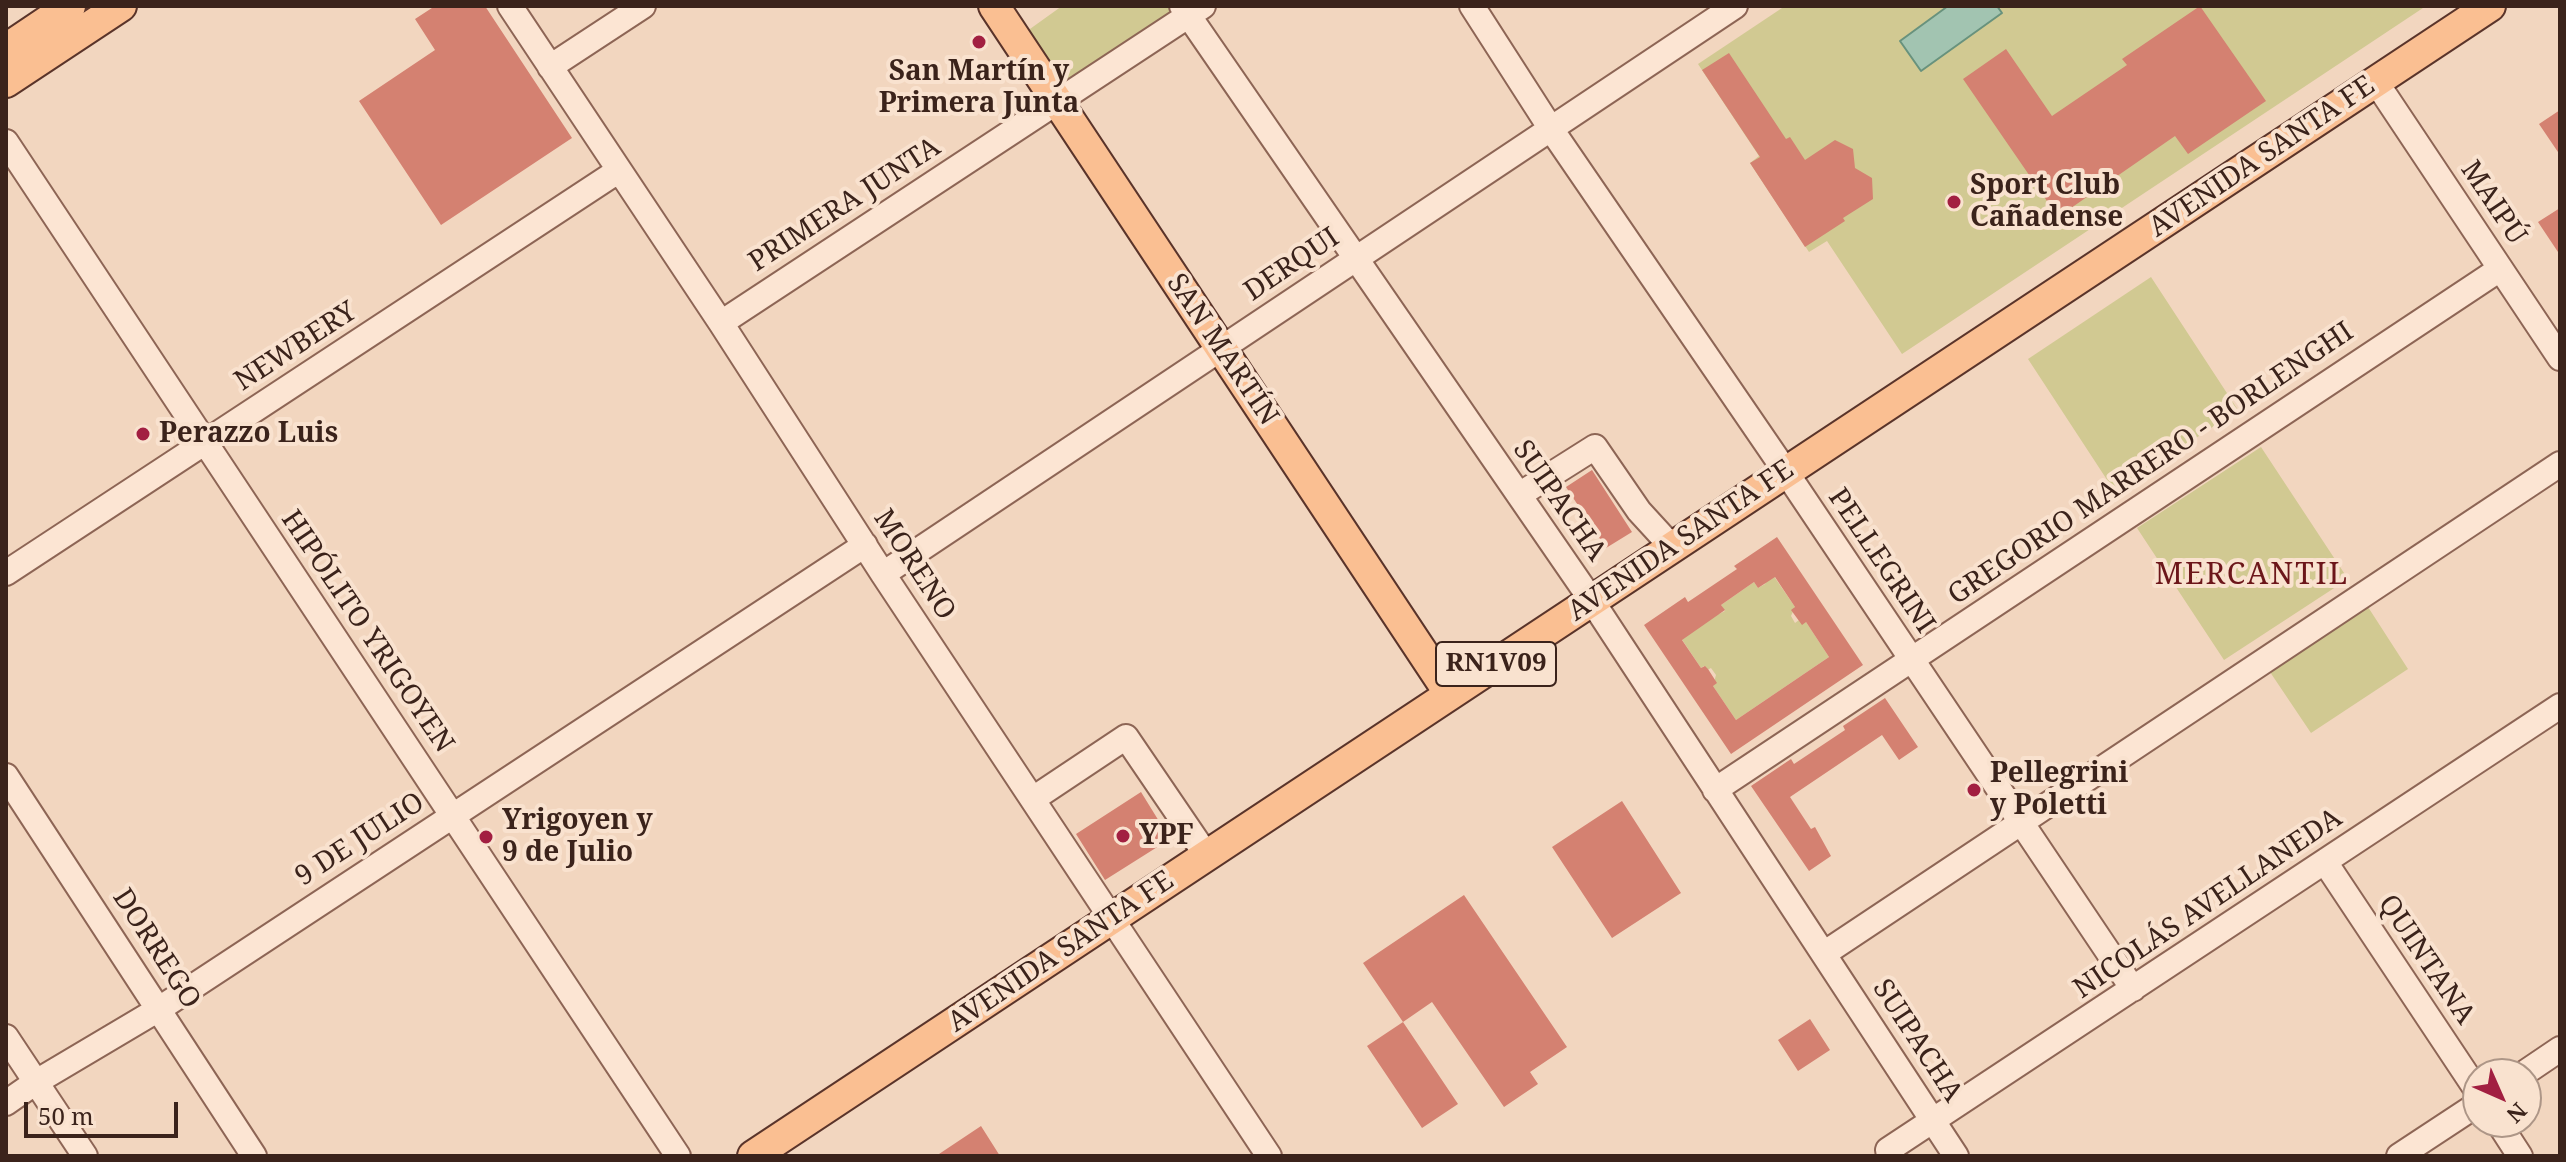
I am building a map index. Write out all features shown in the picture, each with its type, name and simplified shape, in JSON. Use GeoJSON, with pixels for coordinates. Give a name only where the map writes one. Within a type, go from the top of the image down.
{"type":"FeatureCollection","features":[{"type":"Feature","properties":{"kind":"main road"},"geometry":{"type":"LineString","coordinates":[[6,49],[70,6]]}},
{"type":"Feature","properties":{"kind":"main road"},"geometry":{"type":"LineString","coordinates":[[6,82],[121,6]]}},
{"type":"Feature","properties":{"kind":"main road","name":"SAN MARTÍN"},"geometry":{"type":"LineString","coordinates":[[994,6],[1450,694]]}},
{"type":"Feature","properties":{"kind":"main road","name":"AVENIDA SANTA FE"},"geometry":{"type":"LineString","coordinates":[[753,1156],[2490,6]]}},
{"type":"Feature","properties":{"kind":"street","name":"MORENO"},"geometry":{"type":"LineString","coordinates":[[510,6],[1269,1156]]}},
{"type":"Feature","properties":{"kind":"street"},"geometry":{"type":"LineString","coordinates":[[550,67],[643,6]]}},
{"type":"Feature","properties":{"kind":"street","name":"PELLEGRINI"},"geometry":{"type":"LineString","coordinates":[[1472,6],[1551,129],[2133,989]]}},
{"type":"Feature","properties":{"kind":"street","name":"DERQUI"},"geometry":{"type":"LineString","coordinates":[[883,574],[1735,6]]}},
{"type":"Feature","properties":{"kind":"street","name":"PRIMERA JUNTA"},"geometry":{"type":"LineString","coordinates":[[721,323],[1057,102],[1191,9]]}},
{"type":"Feature","properties":{"kind":"street","name":"SUIPACHA"},"geometry":{"type":"LineString","coordinates":[[1191,9],[1356,258],[1592,601],[1956,1156]]}},
{"type":"Feature","properties":{"kind":"street","name":"MAIPÚ"},"geometry":{"type":"LineString","coordinates":[[2376,82],[2560,358]]}},
{"type":"Feature","properties":{"kind":"street","name":"HIPÓLITO YRIGOYEN"},"geometry":{"type":"LineString","coordinates":[[6,142],[678,1156]]}},
{"type":"Feature","properties":{"kind":"street","name":"NEWBERY"},"geometry":{"type":"LineString","coordinates":[[6,573],[618,171]]}},
{"type":"Feature","properties":{"kind":"street","name":"GREGORIO MARRERO - BORLENGHI"},"geometry":{"type":"LineString","coordinates":[[1715,790],[2500,269]]}},
{"type":"Feature","properties":{"kind":"street"},"geometry":{"type":"LineString","coordinates":[[1519,495],[1595,447],[1639,511],[1672,547]]}},
{"type":"Feature","properties":{"kind":"street"},"geometry":{"type":"LineString","coordinates":[[1825,953],[2560,464]]}},
{"type":"Feature","properties":{"kind":"street","name":"9 DE JULIO"},"geometry":{"type":"LineString","coordinates":[[6,1103],[159,1009],[865,545]]}},
{"type":"Feature","properties":{"kind":"street","name":"NICOLÁS AVELLANEDA"},"geometry":{"type":"LineString","coordinates":[[1888,1150],[2560,706]]}},
{"type":"Feature","properties":{"kind":"street"},"geometry":{"type":"LineString","coordinates":[[1033,799],[1126,737],[1207,856]]}},
{"type":"Feature","properties":{"kind":"street","name":"DORREGO"},"geometry":{"type":"LineString","coordinates":[[6,776],[254,1156]]}},
{"type":"Feature","properties":{"kind":"street","name":"QUINTANA"},"geometry":{"type":"LineString","coordinates":[[2325,862],[2462,1068]]}},
{"type":"Feature","properties":{"kind":"street"},"geometry":{"type":"LineString","coordinates":[[6,1037],[85,1156]]}},
{"type":"Feature","properties":{"kind":"street"},"geometry":{"type":"LineString","coordinates":[[2542,1061],[2560,1049]]}},
{"type":"Feature","properties":{"kind":"street"},"geometry":{"type":"LineString","coordinates":[[2399,1156],[2462,1115]]}},
{"type":"Feature","properties":{"kind":"street"},"geometry":{"type":"LineString","coordinates":[[2508,1138],[2520,1156]]}},
{"type":"Feature","properties":{"kind":"shaded area"},"geometry":{"type":"Polygon","coordinates":[[[1062,6],[1182,6],[1057,102],[1016,39],[1062,6]]]}},
{"type":"Feature","properties":{"kind":"shaded area","name":"Sport Club Cañadense"},"geometry":{"type":"Polygon","coordinates":[[[1785,6],[2426,6],[1902,354],[1827,241],[1809,252],[1750,163],[1759,156],[1698,64],[1785,6]]]}},
{"type":"Feature","properties":{"kind":"shaded area"},"geometry":{"type":"Polygon","coordinates":[[[1948,6],[1997,6],[2002,13],[1921,71],[1900,41],[1948,6]]]}},
{"type":"Feature","properties":{"kind":"shaded area"},"geometry":{"type":"Polygon","coordinates":[[[2151,277],[2238,410],[2115,492],[2028,359],[2151,277]]]}},
{"type":"Feature","properties":{"kind":"shaded area"},"geometry":{"type":"Polygon","coordinates":[[[2261,447],[2348,579],[2224,660],[2137,528],[2261,447]]]}},
{"type":"Feature","properties":{"kind":"shaded area"},"geometry":{"type":"Polygon","coordinates":[[[1771,572],[1795,607],[1791,616],[1795,623],[1799,620],[1806,622],[1829,657],[1736,720],[1713,686],[1716,675],[1711,668],[1701,668],[1679,635],[1716,609],[1719,614],[1725,611],[1721,605],[1754,582],[1758,588],[1765,584],[1771,572]]]}},
{"type":"Feature","properties":{"kind":"shaded area"},"geometry":{"type":"Polygon","coordinates":[[[2368,607],[2408,669],[2311,733],[2270,672],[2368,607]]]}},
{"type":"Feature","properties":{"kind":"building"},"geometry":{"type":"Polygon","coordinates":[[[435,6],[485,6],[572,138],[441,225],[359,101],[435,50],[415,19],[435,6]]]}},
{"type":"Feature","properties":{"kind":"building"},"geometry":{"type":"Polygon","coordinates":[[[2200,6],[2266,101],[2188,154],[2175,136],[2058,217],[1963,79],[2006,49],[2052,116],[2127,65],[2122,59],[2200,6]]]}},
{"type":"Feature","properties":{"kind":"building"},"geometry":{"type":"Polygon","coordinates":[[[1729,53],[1786,139],[1790,137],[1805,160],[1835,140],[1853,149],[1855,168],[1872,178],[1873,199],[1805,247],[1750,163],[1760,157],[1702,70],[1729,53]]]}},
{"type":"Feature","properties":{"kind":"building"},"geometry":{"type":"Polygon","coordinates":[[[2560,110],[2560,155],[2539,124],[2560,110]]]}},
{"type":"Feature","properties":{"kind":"building"},"geometry":{"type":"Polygon","coordinates":[[[2560,208],[2560,255],[2538,222],[2560,208]]]}},
{"type":"Feature","properties":{"kind":"building"},"geometry":{"type":"Polygon","coordinates":[[[1592,470],[1632,532],[1606,548],[1566,487],[1592,470]]]}},
{"type":"Feature","properties":{"kind":"building"},"geometry":{"type":"Polygon","coordinates":[[[1777,537],[1863,665],[1731,754],[1644,625],[1685,597],[1688,602],[1737,569],[1734,566],[1777,537]],[[1775,577],[1758,588],[1754,582],[1721,605],[1725,610],[1682,640],[1701,668],[1705,666],[1708,669],[1717,683],[1713,686],[1736,720],[1829,657],[1806,622],[1802,625],[1791,610],[1795,607],[1775,577]]]}},
{"type":"Feature","properties":{"kind":"building"},"geometry":{"type":"Polygon","coordinates":[[[1885,698],[1918,747],[1899,760],[1882,735],[1790,797],[1811,829],[1815,827],[1831,856],[1809,871],[1751,786],[1791,759],[1794,764],[1845,730],[1843,726],[1885,698]]]}},
{"type":"Feature","properties":{"kind":"building","name":"YPF"},"geometry":{"type":"Polygon","coordinates":[[[1141,792],[1170,839],[1105,880],[1076,834],[1141,792]]]}},
{"type":"Feature","properties":{"kind":"building"},"geometry":{"type":"Polygon","coordinates":[[[1622,801],[1681,893],[1612,938],[1552,847],[1622,801]]]}},
{"type":"Feature","properties":{"kind":"building"},"geometry":{"type":"Polygon","coordinates":[[[1464,895],[1567,1047],[1530,1072],[1538,1084],[1504,1107],[1432,1002],[1403,1022],[1363,963],[1464,895]]]}},
{"type":"Feature","properties":{"kind":"building"},"geometry":{"type":"Polygon","coordinates":[[[1810,1019],[1830,1050],[1798,1071],[1778,1040],[1810,1019]]]}},
{"type":"Feature","properties":{"kind":"building"},"geometry":{"type":"Polygon","coordinates":[[[1403,1022],[1458,1104],[1422,1128],[1367,1046],[1403,1022]]]}},
{"type":"Feature","properties":{"kind":"building"},"geometry":{"type":"Polygon","coordinates":[[[981,1126],[1000,1156],[936,1156],[981,1126]]]}},
{"type":"Feature","properties":{"kind":"place","name":"San Martín y Primera Junta"},"geometry":{"type":"Point","coordinates":[979,42]}},
{"type":"Feature","properties":{"kind":"place","name":"Sport Club Cañadense"},"geometry":{"type":"Point","coordinates":[1954,202]}},
{"type":"Feature","properties":{"kind":"place","name":"Perazzo Luis"},"geometry":{"type":"Point","coordinates":[143,434]}},
{"type":"Feature","properties":{"kind":"place","name":"Pellegrini y Poletti"},"geometry":{"type":"Point","coordinates":[1974,790]}},
{"type":"Feature","properties":{"kind":"place","name":"YPF"},"geometry":{"type":"Point","coordinates":[1123,836]}},
{"type":"Feature","properties":{"kind":"place","name":"Yrigoyen y 9 de Julio"},"geometry":{"type":"Point","coordinates":[486,837]}},
{"type":"Feature","properties":{"kind":"district","name":"MERCANTIL"},"geometry":{"type":"Point","coordinates":[2252,575]}}]}
